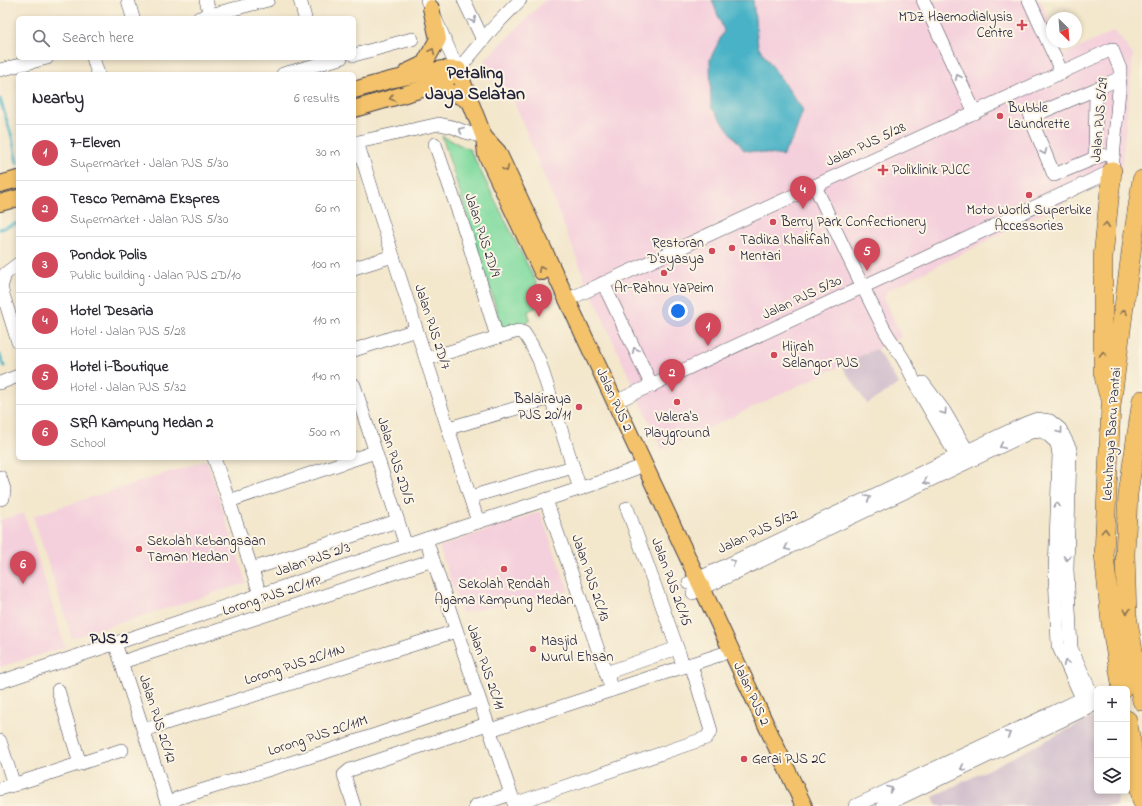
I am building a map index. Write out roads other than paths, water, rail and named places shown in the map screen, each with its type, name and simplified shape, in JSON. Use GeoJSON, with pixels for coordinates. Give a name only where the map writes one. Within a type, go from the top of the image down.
{"type":"FeatureCollection","features":[{"type":"Feature","properties":{"kind":"highway"},"geometry":{"type":"LineString","coordinates":[[1111,406],[1103,372],[1103,256],[1112,171]]}},
{"type":"Feature","properties":{"kind":"highway","name":"Lebuhraya Baru Pantai"},"geometry":{"type":"LineString","coordinates":[[1121,686],[1110,623],[1104,554],[1111,406],[1142,180]]}},
{"type":"Feature","properties":{"kind":"highway","name":"Lebuhraya Baru Pantai"},"geometry":{"type":"LineString","coordinates":[[1141,697],[1127,616],[1124,554],[1128,494],[1142,400]]}},
{"type":"Feature","properties":{"kind":"highway"},"geometry":{"type":"LineString","coordinates":[[1128,494],[1142,469]]}},
{"type":"Feature","properties":{"kind":"highway"},"geometry":{"type":"LineString","coordinates":[[1127,722],[1142,801]]}},
{"type":"Feature","properties":{"kind":"main road"},"geometry":{"type":"LineString","coordinates":[[390,80],[424,64],[438,39],[429,4]]}},
{"type":"Feature","properties":{"kind":"main road"},"geometry":{"type":"LineString","coordinates":[[356,89],[390,80],[456,66]]}},
{"type":"Feature","properties":{"kind":"main road"},"geometry":{"type":"LineString","coordinates":[[356,108],[445,81],[456,66]]}},
{"type":"Feature","properties":{"kind":"main road","name":"Jalan PJS 2"},"geometry":{"type":"LineString","coordinates":[[456,66],[484,137],[498,152],[615,402],[640,467],[696,586],[804,806]]}},
{"type":"Feature","properties":{"kind":"main road"},"geometry":{"type":"LineString","coordinates":[[429,87],[453,92],[470,102]]}},
{"type":"Feature","properties":{"kind":"main road"},"geometry":{"type":"LineString","coordinates":[[484,137],[486,154],[640,467]]}},
{"type":"Feature","properties":{"kind":"main road"},"geometry":{"type":"LineString","coordinates":[[0,184],[16,180]]}},
{"type":"Feature","properties":{"kind":"main road"},"geometry":{"type":"LineString","coordinates":[[0,203],[16,199]]}},
{"type":"Feature","properties":{"kind":"main road","name":"Jalan PJS 2"},"geometry":{"type":"LineString","coordinates":[[696,586],[722,654],[793,806]]}},
{"type":"Feature","properties":{"kind":"street"},"geometry":{"type":"LineString","coordinates":[[128,0],[132,16]]}},
{"type":"Feature","properties":{"kind":"street"},"geometry":{"type":"LineString","coordinates":[[205,16],[206,0]]}},
{"type":"Feature","properties":{"kind":"street"},"geometry":{"type":"LineString","coordinates":[[209,16],[268,0]]}},
{"type":"Feature","properties":{"kind":"street"},"geometry":{"type":"LineString","coordinates":[[300,0],[304,16]]}},
{"type":"Feature","properties":{"kind":"street"},"geometry":{"type":"LineString","coordinates":[[464,0],[483,40]]}},
{"type":"Feature","properties":{"kind":"street"},"geometry":{"type":"LineString","coordinates":[[429,4],[456,66],[483,40],[520,0]]}},
{"type":"Feature","properties":{"kind":"street"},"geometry":{"type":"LineString","coordinates":[[923,0],[975,113]]}},
{"type":"Feature","properties":{"kind":"street"},"geometry":{"type":"LineString","coordinates":[[1029,0],[1062,73]]}},
{"type":"Feature","properties":{"kind":"street"},"geometry":{"type":"LineString","coordinates":[[356,53],[412,39]]}},
{"type":"Feature","properties":{"kind":"street","name":"Jalan PJS 5/28"},"geometry":{"type":"LineString","coordinates":[[567,300],[1112,50]]}},
{"type":"Feature","properties":{"kind":"street","name":"Jalan PJS 5/29"},"geometry":{"type":"LineString","coordinates":[[1112,50],[1120,69],[1112,171]]}},
{"type":"Feature","properties":{"kind":"street"},"geometry":{"type":"LineString","coordinates":[[0,70],[39,60]]}},
{"type":"Feature","properties":{"kind":"street"},"geometry":{"type":"LineString","coordinates":[[94,60],[97,72]]}},
{"type":"Feature","properties":{"kind":"street"},"geometry":{"type":"LineString","coordinates":[[292,72],[335,60]]}},
{"type":"Feature","properties":{"kind":"street"},"geometry":{"type":"LineString","coordinates":[[1113,150],[1054,175],[1030,117],[1120,78]]}},
{"type":"Feature","properties":{"kind":"street"},"geometry":{"type":"LineString","coordinates":[[1095,158],[1096,89]]}},
{"type":"Feature","properties":{"kind":"street"},"geometry":{"type":"LineString","coordinates":[[356,142],[439,124],[484,137]]}},
{"type":"Feature","properties":{"kind":"street","name":"Jalan PJS 2D/7"},"geometry":{"type":"LineString","coordinates":[[356,142],[478,522]]}},
{"type":"Feature","properties":{"kind":"street","name":"Jalan PJS 2D/9"},"geometry":{"type":"LineString","coordinates":[[435,144],[468,242],[497,337]]}},
{"type":"Feature","properties":{"kind":"street","name":"Jalan PJS 5/30"},"geometry":{"type":"LineString","coordinates":[[615,402],[1112,171]]}},
{"type":"Feature","properties":{"kind":"street"},"geometry":{"type":"LineString","coordinates":[[815,186],[887,335],[910,371],[914,382],[964,458]]}},
{"type":"Feature","properties":{"kind":"street"},"geometry":{"type":"LineString","coordinates":[[356,267],[393,256]]}},
{"type":"Feature","properties":{"kind":"street"},"geometry":{"type":"LineString","coordinates":[[16,266],[5,274],[1,288],[16,336]]}},
{"type":"Feature","properties":{"kind":"street"},"geometry":{"type":"LineString","coordinates":[[603,283],[652,386]]}},
{"type":"Feature","properties":{"kind":"street"},"geometry":{"type":"LineString","coordinates":[[356,349],[416,330]]}},
{"type":"Feature","properties":{"kind":"street"},"geometry":{"type":"LineString","coordinates":[[426,359],[518,331],[524,333],[539,360],[580,489]]}},
{"type":"Feature","properties":{"kind":"street"},"geometry":{"type":"LineString","coordinates":[[0,383],[16,377]]}},
{"type":"Feature","properties":{"kind":"street","name":"Jalan PJS 2D/5"},"geometry":{"type":"LineString","coordinates":[[356,391],[406,546]]}},
{"type":"Feature","properties":{"kind":"street"},"geometry":{"type":"LineString","coordinates":[[449,428],[551,398]]}},
{"type":"Feature","properties":{"kind":"street","name":"Jalan PJS 5/32"},"geometry":{"type":"LineString","coordinates":[[696,586],[964,458],[1026,423],[1037,419],[1050,421],[1060,429],[1070,448],[1067,569],[1071,648],[1087,700]]}},
{"type":"Feature","properties":{"kind":"street"},"geometry":{"type":"LineString","coordinates":[[356,458],[375,452]]}},
{"type":"Feature","properties":{"kind":"street"},"geometry":{"type":"LineString","coordinates":[[215,460],[260,594]]}},
{"type":"Feature","properties":{"kind":"street"},"geometry":{"type":"LineString","coordinates":[[229,501],[351,460]]}},
{"type":"Feature","properties":{"kind":"street"},"geometry":{"type":"LineString","coordinates":[[470,497],[573,467]]}},
{"type":"Feature","properties":{"kind":"street","name":"Jalan PJS 2/3"},"geometry":{"type":"LineString","coordinates":[[0,682],[260,594],[580,489],[640,467]]}},
{"type":"Feature","properties":{"kind":"street"},"geometry":{"type":"LineString","coordinates":[[0,477],[4,489],[3,498],[0,499]]}},
{"type":"Feature","properties":{"kind":"street","name":"Jalan PJS 2C/13"},"geometry":{"type":"LineString","coordinates":[[546,500],[612,690]]}},
{"type":"Feature","properties":{"kind":"street","name":"Jalan PJS 2C/15"},"geometry":{"type":"LineString","coordinates":[[513,801],[620,768],[706,738],[711,731],[687,666],[677,648],[627,508]]}},
{"type":"Feature","properties":{"kind":"street"},"geometry":{"type":"LineString","coordinates":[[252,569],[397,521]]}},
{"type":"Feature","properties":{"kind":"street","name":"Jalan PJS 2C/11"},"geometry":{"type":"LineString","coordinates":[[426,539],[513,801]]}},
{"type":"Feature","properties":{"kind":"street","name":"Lorong PJS 2C/11P"},"geometry":{"type":"LineString","coordinates":[[122,662],[433,560]]}},
{"type":"Feature","properties":{"kind":"street","name":"Lorong PJS 2C/11N"},"geometry":{"type":"LineString","coordinates":[[144,730],[456,631]]}},
{"type":"Feature","properties":{"kind":"street","name":"Jalan PJS 2C/12"},"geometry":{"type":"LineString","coordinates":[[115,643],[168,806]]}},
{"type":"Feature","properties":{"kind":"street"},"geometry":{"type":"LineString","coordinates":[[606,673],[677,648]]}},
{"type":"Feature","properties":{"kind":"street"},"geometry":{"type":"LineString","coordinates":[[354,806],[344,775],[350,770],[612,690],[722,654]]}},
{"type":"Feature","properties":{"kind":"street"},"geometry":{"type":"LineString","coordinates":[[58,690],[80,764]]}},
{"type":"Feature","properties":{"kind":"street","name":"Lorong PJS 2C/11M"},"geometry":{"type":"LineString","coordinates":[[168,806],[178,798],[325,752],[479,700]]}},
{"type":"Feature","properties":{"kind":"street"},"geometry":{"type":"LineString","coordinates":[[855,806],[1087,700]]}},
{"type":"Feature","properties":{"kind":"street"},"geometry":{"type":"LineString","coordinates":[[882,806],[1087,700]]}},
{"type":"Feature","properties":{"kind":"street"},"geometry":{"type":"LineString","coordinates":[[0,741],[14,784]]}},
{"type":"Feature","properties":{"kind":"street"},"geometry":{"type":"LineString","coordinates":[[0,789],[122,750]]}},
{"type":"Feature","properties":{"kind":"street"},"geometry":{"type":"LineString","coordinates":[[475,806],[513,801]]}},
{"type":"Feature","properties":{"kind":"water"},"geometry":{"type":"Polygon","coordinates":[[[712,0],[753,0],[758,46],[803,110],[793,139],[782,156],[744,150],[711,107],[710,59],[724,31],[712,0]]]}},
{"type":"Feature","properties":{"kind":"waterway"},"geometry":{"type":"LineString","coordinates":[[0,99],[12,137],[16,158]]}},
{"type":"Feature","properties":{"kind":"waterway"},"geometry":{"type":"LineString","coordinates":[[0,229],[16,224]]}},
{"type":"Feature","properties":{"kind":"waterway"},"geometry":{"type":"LineString","coordinates":[[0,355],[4,366]]}},
{"type":"Feature","properties":{"kind":"place","name":"MDZ Haemodialysis Centre"},"geometry":{"type":"Point","coordinates":[1022,25]}},
{"type":"Feature","properties":{"kind":"place","name":"Bubble Laundrette"},"geometry":{"type":"Point","coordinates":[1000,116]}},
{"type":"Feature","properties":{"kind":"place","name":"Poliklinik PJCC"},"geometry":{"type":"Point","coordinates":[883,170]}},
{"type":"Feature","properties":{"kind":"place","name":"Moto World Superbike Accessories"},"geometry":{"type":"Point","coordinates":[1029,195]}},
{"type":"Feature","properties":{"kind":"place","name":"Hotel Desaria"},"geometry":{"type":"Point","coordinates":[803,209]}},
{"type":"Feature","properties":{"kind":"place","name":"Berry Park Confectionery"},"geometry":{"type":"Point","coordinates":[773,222]}},
{"type":"Feature","properties":{"kind":"place","name":"Tadika Khalifah Mentari"},"geometry":{"type":"Point","coordinates":[732,248]}},
{"type":"Feature","properties":{"kind":"place","name":"Restoran D'syasya"},"geometry":{"type":"Point","coordinates":[712,251]}},
{"type":"Feature","properties":{"kind":"place","name":"Hotel i-Boutique"},"geometry":{"type":"Point","coordinates":[867,271]}},
{"type":"Feature","properties":{"kind":"place","name":"Ar-Rahnu YaPeim"},"geometry":{"type":"Point","coordinates":[664,273]}},
{"type":"Feature","properties":{"kind":"place","name":"Pondok Polis"},"geometry":{"type":"Point","coordinates":[539,317]}},
{"type":"Feature","properties":{"kind":"place","name":"7-Eleven"},"geometry":{"type":"Point","coordinates":[708,346]}},
{"type":"Feature","properties":{"kind":"place","name":"Hijrah Selangor PJS"},"geometry":{"type":"Point","coordinates":[774,355]}},
{"type":"Feature","properties":{"kind":"place","name":"Tesco Pernama Ekspres"},"geometry":{"type":"Point","coordinates":[672,392]}},
{"type":"Feature","properties":{"kind":"place","name":"Valera's Playground"},"geometry":{"type":"Point","coordinates":[677,402]}},
{"type":"Feature","properties":{"kind":"place","name":"Balairaya PJS 20/11"},"geometry":{"type":"Point","coordinates":[579,407]}},
{"type":"Feature","properties":{"kind":"place","name":"Sekolah Kebangsaan Taman Medan"},"geometry":{"type":"Point","coordinates":[139,549]}},
{"type":"Feature","properties":{"kind":"place","name":"Sekolah Rendah Agama Kampung Medan"},"geometry":{"type":"Point","coordinates":[504,569]}},
{"type":"Feature","properties":{"kind":"place","name":"SRA Kampung Medan 2"},"geometry":{"type":"Point","coordinates":[23,584]}},
{"type":"Feature","properties":{"kind":"place","name":"Masjid Nurul Ehsan"},"geometry":{"type":"Point","coordinates":[533,649]}},
{"type":"Feature","properties":{"kind":"place","name":"Gerai PJS 2C"},"geometry":{"type":"Point","coordinates":[744,759]}},
{"type":"Feature","properties":{"kind":"district","name":"Petaling Jaya Selatan"},"geometry":{"type":"Point","coordinates":[475,84]}},
{"type":"Feature","properties":{"kind":"district","name":"PJS 2"},"geometry":{"type":"Point","coordinates":[109,639]}}]}
